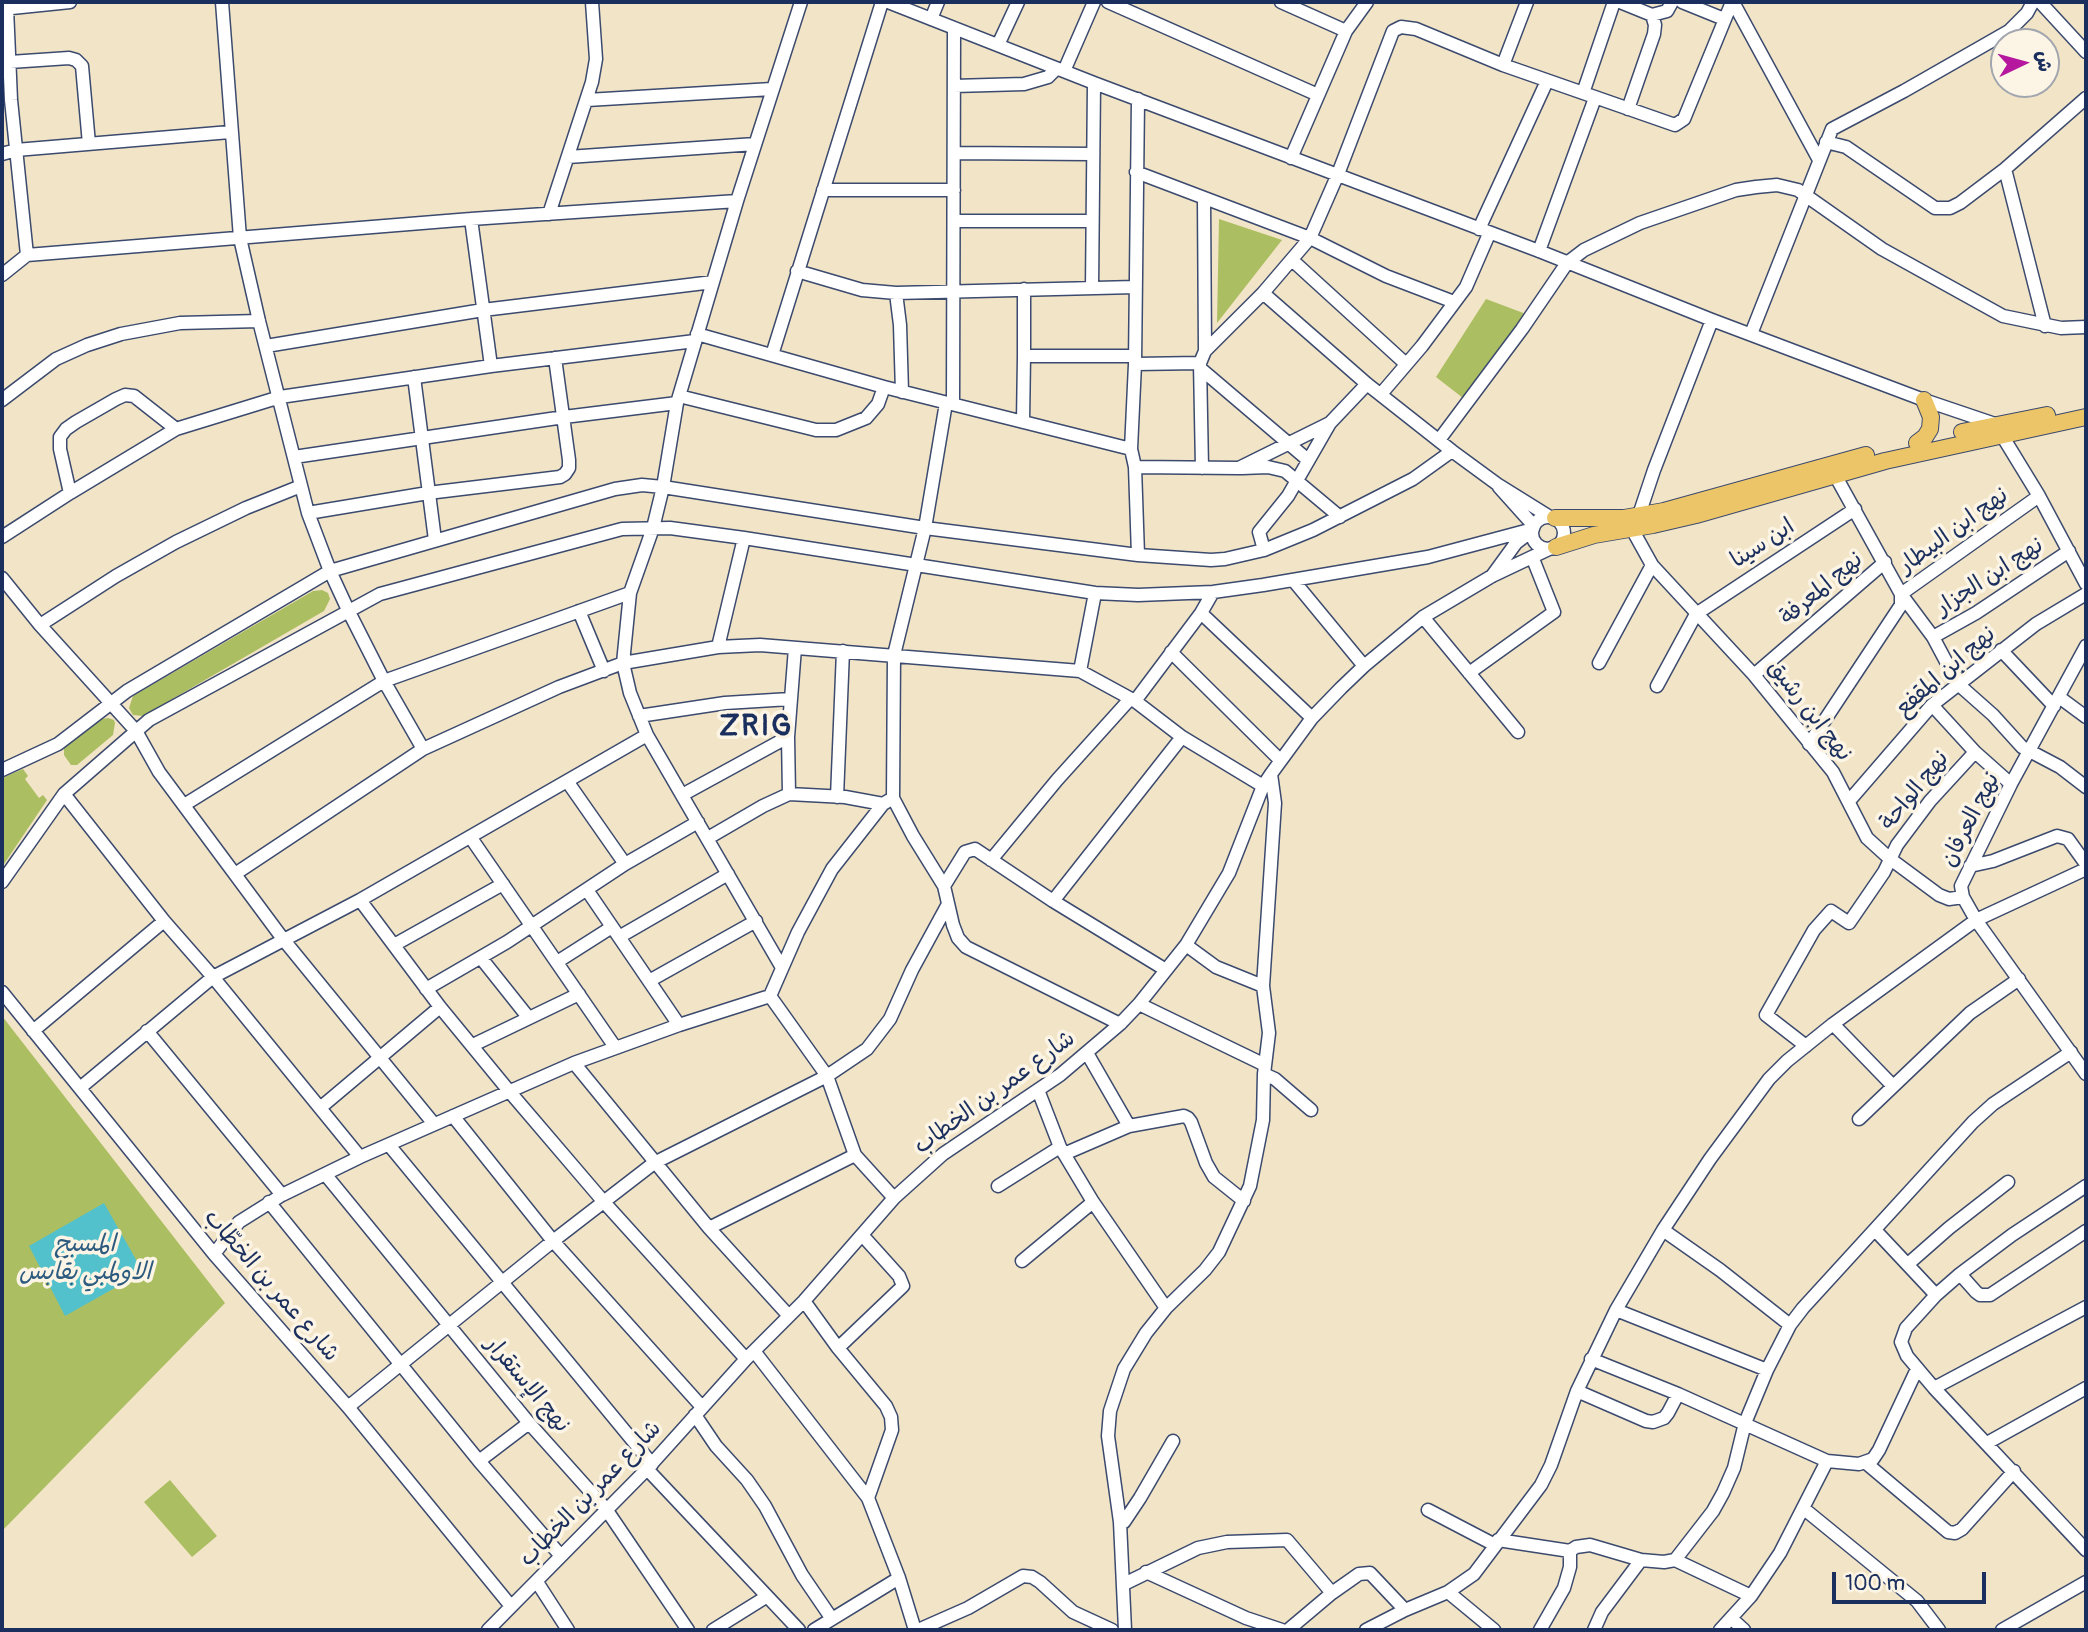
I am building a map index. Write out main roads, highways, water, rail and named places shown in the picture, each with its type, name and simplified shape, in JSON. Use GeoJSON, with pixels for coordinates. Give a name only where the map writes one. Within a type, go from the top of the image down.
{"type":"FeatureCollection","features":[{"type":"Feature","properties":{"kind":"main road"},"geometry":{"type":"LineString","coordinates":[[1917,443],[1925,437],[1931,426],[1931,417],[1924,400]]}},
{"type":"Feature","properties":{"kind":"main road"},"geometry":{"type":"LineString","coordinates":[[1552,518],[1636,522],[1696,515],[2086,407]]}},
{"type":"Feature","properties":{"kind":"main road"},"geometry":{"type":"LineString","coordinates":[[1554,547],[1751,486],[1917,443],[2086,417]]}},
{"type":"Feature","properties":{"kind":"water","name":"المسبح الاولمبي بقابس"},"geometry":{"type":"Polygon","coordinates":[[[104,1203],[143,1272],[65,1316],[29,1246],[104,1203]]]}},
{"type":"Feature","properties":{"kind":"district","name":"ZRIG"},"geometry":{"type":"Point","coordinates":[756,727]}}]}
